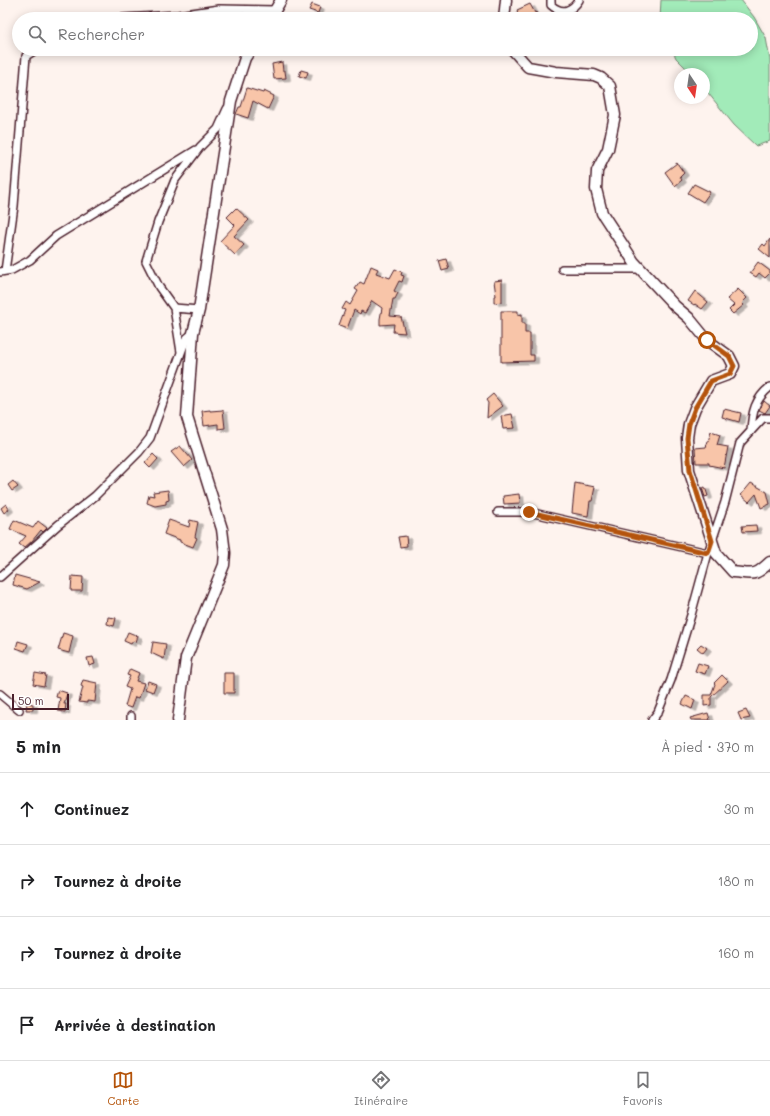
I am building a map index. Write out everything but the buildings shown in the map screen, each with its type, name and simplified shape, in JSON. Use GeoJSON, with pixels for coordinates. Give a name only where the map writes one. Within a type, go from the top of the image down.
{"type":"FeatureCollection","features":[{"type":"Feature","properties":{"kind":"street"},"geometry":{"type":"LineString","coordinates":[[274,12],[281,0]]}},
{"type":"Feature","properties":{"kind":"street"},"geometry":{"type":"LineString","coordinates":[[505,12],[506,0]]}},
{"type":"Feature","properties":{"kind":"street"},"geometry":{"type":"LineString","coordinates":[[551,0],[551,5],[556,10],[566,11],[574,8],[579,0]]}},
{"type":"Feature","properties":{"kind":"street"},"geometry":{"type":"LineString","coordinates":[[198,12],[219,9],[246,12]]}},
{"type":"Feature","properties":{"kind":"street"},"geometry":{"type":"LineString","coordinates":[[26,56],[14,206],[2,272],[12,270],[30,260],[56,236],[200,147]]}},
{"type":"Feature","properties":{"kind":"street"},"geometry":{"type":"LineString","coordinates":[[181,352],[174,308],[159,288],[146,262],[158,222],[175,180],[200,147],[218,129],[231,101],[246,56]]}},
{"type":"Feature","properties":{"kind":"street"},"geometry":{"type":"LineString","coordinates":[[518,56],[528,67],[556,72],[594,75],[601,78],[610,86],[615,115],[608,149],[597,171],[596,190],[602,213],[634,262],[675,306],[689,318],[707,340],[729,356],[734,366],[730,374],[711,381],[695,408],[689,424],[687,438],[690,470],[716,554],[733,572],[752,574],[758,573],[770,562]]}},
{"type":"Feature","properties":{"kind":"street"},"geometry":{"type":"LineString","coordinates":[[178,720],[186,658],[224,565],[225,553],[222,529],[187,417],[193,333],[199,310],[231,101]]}},
{"type":"Feature","properties":{"kind":"street"},"geometry":{"type":"LineString","coordinates":[[562,269],[641,269]]}},
{"type":"Feature","properties":{"kind":"street"},"geometry":{"type":"LineString","coordinates":[[174,308],[199,310]]}},
{"type":"Feature","properties":{"kind":"street"},"geometry":{"type":"LineString","coordinates":[[0,577],[58,525],[95,496],[150,438],[186,339],[193,333]]}},
{"type":"Feature","properties":{"kind":"street"},"geometry":{"type":"LineString","coordinates":[[751,431],[752,414],[762,394],[770,387]]}},
{"type":"Feature","properties":{"kind":"street"},"geometry":{"type":"LineString","coordinates":[[652,720],[658,712],[670,680],[691,615],[708,553],[725,502],[740,443],[763,418],[770,418]]}},
{"type":"Feature","properties":{"kind":"street"},"geometry":{"type":"LineString","coordinates":[[498,512],[529,512],[708,553]]}},
{"type":"Feature","properties":{"kind":"street"},"geometry":{"type":"LineString","coordinates":[[0,694],[19,710]]}},
{"type":"Feature","properties":{"kind":"green space"},"geometry":{"type":"Polygon","coordinates":[[[661,0],[741,0],[750,12],[660,12],[661,0]]]}},
{"type":"Feature","properties":{"kind":"green space"},"geometry":{"type":"Polygon","coordinates":[[[758,24],[766,38],[770,60],[770,141],[756,146],[734,125],[710,95],[710,68],[686,68],[675,56],[758,56],[758,24]]]}},
{"type":"Feature","properties":{"kind":"route"},"geometry":{"type":"LineString","coordinates":[[529,512],[708,553],[712,541],[690,470],[687,438],[689,424],[695,408],[711,381],[730,374],[734,366],[729,356],[707,340]]}}]}
